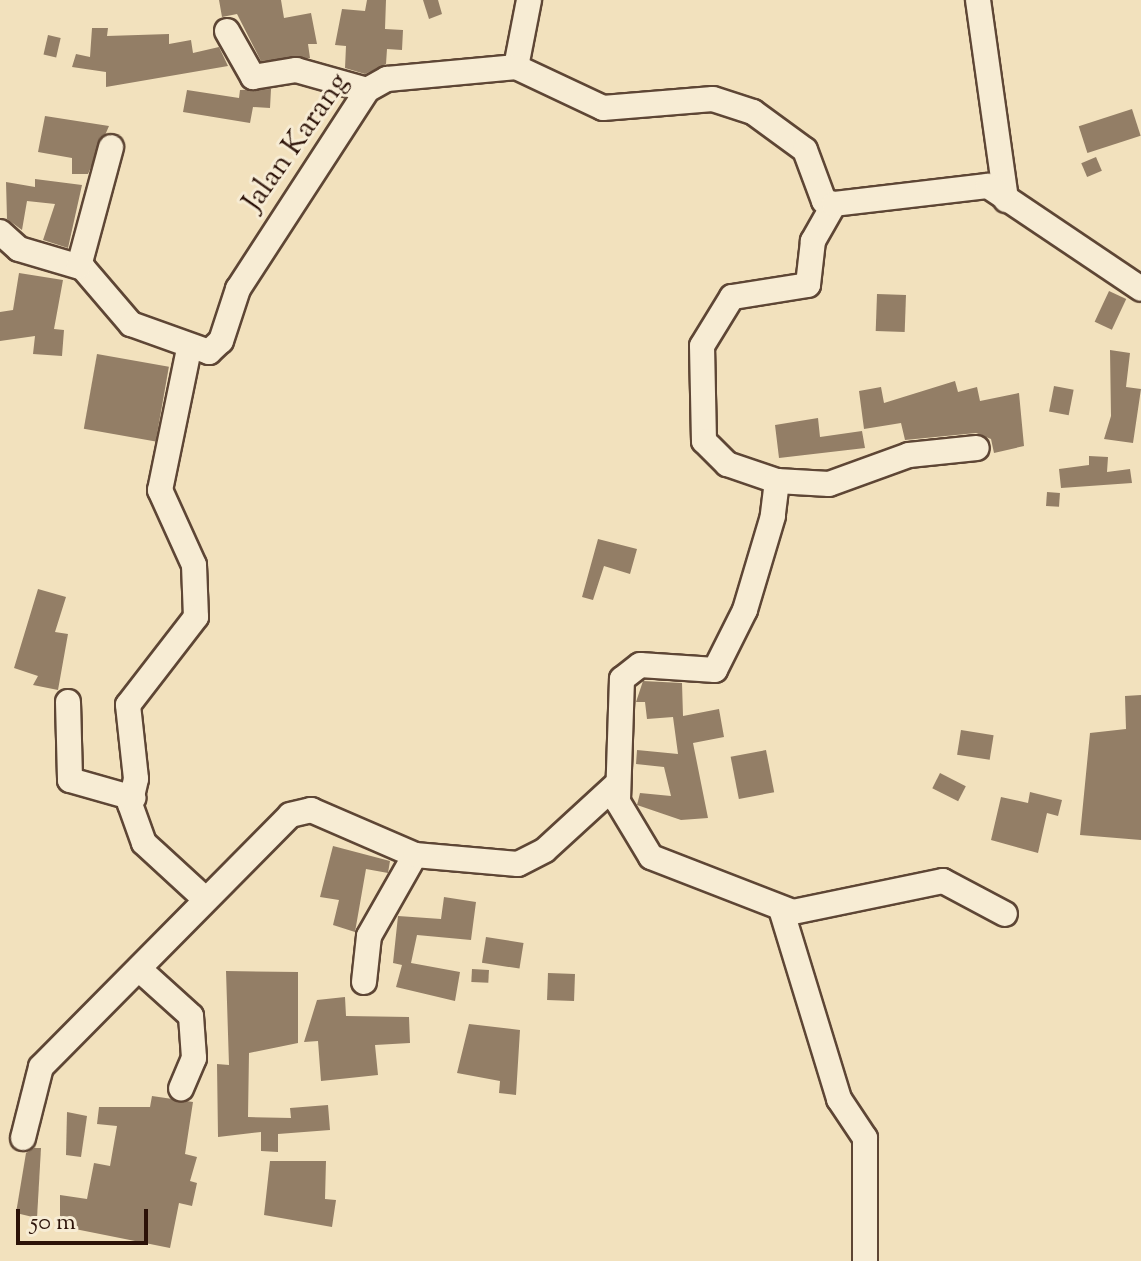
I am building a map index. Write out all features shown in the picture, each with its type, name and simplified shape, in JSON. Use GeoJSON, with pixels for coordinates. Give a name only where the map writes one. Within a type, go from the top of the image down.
{"type":"FeatureCollection","features":[{"type":"Feature","properties":{"kind":"street"},"geometry":{"type":"LineString","coordinates":[[529,0],[516,67],[603,108],[713,99],[753,112],[805,150],[824,201],[834,204],[981,185],[1141,289]]}},
{"type":"Feature","properties":{"kind":"street"},"geometry":{"type":"LineString","coordinates":[[978,0],[1006,200]]}},
{"type":"Feature","properties":{"kind":"street"},"geometry":{"type":"LineString","coordinates":[[227,31],[253,77],[296,70],[367,90]]}},
{"type":"Feature","properties":{"kind":"street","name":"Jalan Karang"},"geometry":{"type":"LineString","coordinates":[[189,349],[218,346],[238,289],[367,90],[387,79],[516,67]]}},
{"type":"Feature","properties":{"kind":"street"},"geometry":{"type":"LineString","coordinates":[[79,266],[111,147]]}},
{"type":"Feature","properties":{"kind":"street"},"geometry":{"type":"LineString","coordinates":[[834,204],[813,241],[808,285],[732,297],[702,346],[704,441],[727,464],[777,481],[829,484],[909,455],[977,448]]}},
{"type":"Feature","properties":{"kind":"street"},"geometry":{"type":"LineString","coordinates":[[0,232],[19,249],[79,266],[131,324],[189,349],[160,490],[194,565],[196,617],[128,705],[133,825],[144,843],[203,897]]}},
{"type":"Feature","properties":{"kind":"street"},"geometry":{"type":"LineString","coordinates":[[777,481],[765,551],[721,663],[708,672],[640,665],[622,679],[616,785],[627,825],[651,857],[781,909],[808,914],[943,881],[1005,914]]}},
{"type":"Feature","properties":{"kind":"street"},"geometry":{"type":"LineString","coordinates":[[68,702],[70,780],[133,798]]}},
{"type":"Feature","properties":{"kind":"street"},"geometry":{"type":"LineString","coordinates":[[23,1138],[41,1067],[139,969],[203,897],[300,810],[415,855],[518,864],[545,850],[616,785]]}},
{"type":"Feature","properties":{"kind":"street"},"geometry":{"type":"LineString","coordinates":[[364,982],[369,936],[415,855]]}},
{"type":"Feature","properties":{"kind":"street"},"geometry":{"type":"LineString","coordinates":[[781,909],[839,1099],[865,1138],[865,1261]]}},
{"type":"Feature","properties":{"kind":"street"},"geometry":{"type":"LineString","coordinates":[[139,969],[191,1016],[194,1058],[181,1088]]}},
{"type":"Feature","properties":{"kind":"building"},"geometry":{"type":"Polygon","coordinates":[[[219,0],[281,0],[284,18],[311,13],[317,44],[308,44],[310,58],[261,61],[237,14],[222,17],[219,0]]]}},
{"type":"Feature","properties":{"kind":"building"},"geometry":{"type":"Polygon","coordinates":[[[367,0],[386,0],[385,29],[403,30],[402,50],[387,49],[386,64],[365,74],[345,68],[346,46],[335,45],[342,9],[365,11],[367,0]]]}},
{"type":"Feature","properties":{"kind":"building"},"geometry":{"type":"Polygon","coordinates":[[[423,0],[438,0],[442,14],[429,19],[423,0]]]}},
{"type":"Feature","properties":{"kind":"building"},"geometry":{"type":"Polygon","coordinates":[[[92,28],[108,28],[107,36],[169,34],[169,44],[191,40],[193,53],[219,47],[228,66],[106,87],[106,72],[72,67],[76,54],[90,57],[92,28]]]}},
{"type":"Feature","properties":{"kind":"building"},"geometry":{"type":"Polygon","coordinates":[[[48,35],[61,38],[56,57],[44,54],[48,35]]]}},
{"type":"Feature","properties":{"kind":"building"},"geometry":{"type":"Polygon","coordinates":[[[271,89],[270,108],[253,107],[250,123],[183,112],[187,90],[239,98],[240,90],[271,89]]]}},
{"type":"Feature","properties":{"kind":"building"},"geometry":{"type":"Polygon","coordinates":[[[1132,109],[1141,136],[1087,153],[1079,126],[1132,109]]]}},
{"type":"Feature","properties":{"kind":"building"},"geometry":{"type":"Polygon","coordinates":[[[45,116],[109,126],[88,174],[72,174],[72,158],[38,152],[45,116]]]}},
{"type":"Feature","properties":{"kind":"building"},"geometry":{"type":"Polygon","coordinates":[[[1096,157],[1102,171],[1087,177],[1081,163],[1096,157]]]}},
{"type":"Feature","properties":{"kind":"building"},"geometry":{"type":"Polygon","coordinates":[[[35,179],[82,185],[68,248],[43,240],[55,204],[27,201],[22,230],[7,219],[6,182],[35,187],[35,179]]]}},
{"type":"Feature","properties":{"kind":"building"},"geometry":{"type":"Polygon","coordinates":[[[19,273],[63,280],[54,329],[64,330],[62,356],[33,354],[35,336],[0,341],[0,312],[13,310],[19,273]]]}},
{"type":"Feature","properties":{"kind":"building"},"geometry":{"type":"Polygon","coordinates":[[[1109,291],[1126,299],[1112,330],[1095,322],[1109,291]]]}},
{"type":"Feature","properties":{"kind":"building"},"geometry":{"type":"Polygon","coordinates":[[[877,294],[906,295],[905,332],[876,331],[877,294]]]}},
{"type":"Feature","properties":{"kind":"building"},"geometry":{"type":"Polygon","coordinates":[[[1110,350],[1130,353],[1126,387],[1141,389],[1133,443],[1104,439],[1111,416],[1110,350]]]}},
{"type":"Feature","properties":{"kind":"building"},"geometry":{"type":"Polygon","coordinates":[[[97,354],[169,367],[156,442],[84,429],[97,354]]]}},
{"type":"Feature","properties":{"kind":"building"},"geometry":{"type":"Polygon","coordinates":[[[955,381],[958,392],[977,387],[980,401],[1019,393],[1024,446],[994,453],[991,439],[976,433],[905,440],[901,423],[864,429],[859,391],[881,387],[884,403],[955,381]]]}},
{"type":"Feature","properties":{"kind":"building"},"geometry":{"type":"Polygon","coordinates":[[[1054,386],[1074,390],[1069,415],[1049,412],[1054,386]]]}},
{"type":"Feature","properties":{"kind":"building"},"geometry":{"type":"Polygon","coordinates":[[[818,418],[820,437],[862,431],[865,448],[779,458],[775,425],[818,418]]]}},
{"type":"Feature","properties":{"kind":"building"},"geometry":{"type":"Polygon","coordinates":[[[1089,456],[1108,457],[1107,472],[1130,469],[1132,483],[1061,488],[1059,469],[1089,465],[1089,456]]]}},
{"type":"Feature","properties":{"kind":"building"},"geometry":{"type":"Polygon","coordinates":[[[1047,492],[1060,493],[1059,507],[1046,506],[1047,492]]]}},
{"type":"Feature","properties":{"kind":"building"},"geometry":{"type":"Polygon","coordinates":[[[598,539],[637,549],[630,574],[604,566],[593,600],[582,597],[598,539]]]}},
{"type":"Feature","properties":{"kind":"building"},"geometry":{"type":"Polygon","coordinates":[[[38,589],[66,597],[55,632],[68,634],[58,690],[33,685],[38,676],[14,668],[38,589]]]}},
{"type":"Feature","properties":{"kind":"building"},"geometry":{"type":"Polygon","coordinates":[[[643,681],[682,683],[683,716],[719,709],[724,737],[693,743],[708,818],[681,820],[637,805],[640,793],[671,796],[664,767],[636,764],[637,750],[678,754],[673,717],[647,719],[645,702],[636,702],[643,681]]]}},
{"type":"Feature","properties":{"kind":"building"},"geometry":{"type":"Polygon","coordinates":[[[1141,695],[1141,840],[1080,835],[1090,733],[1126,729],[1125,696],[1141,695]]]}},
{"type":"Feature","properties":{"kind":"building"},"geometry":{"type":"Polygon","coordinates":[[[961,730],[994,735],[990,760],[957,755],[961,730]]]}},
{"type":"Feature","properties":{"kind":"building"},"geometry":{"type":"Polygon","coordinates":[[[766,750],[774,792],[739,799],[731,757],[766,750]]]}},
{"type":"Feature","properties":{"kind":"building"},"geometry":{"type":"Polygon","coordinates":[[[940,773],[966,786],[958,801],[932,788],[940,773]]]}},
{"type":"Feature","properties":{"kind":"building"},"geometry":{"type":"Polygon","coordinates":[[[1030,792],[1062,800],[1058,816],[1047,813],[1038,853],[991,840],[1001,797],[1028,803],[1030,792]]]}},
{"type":"Feature","properties":{"kind":"building"},"geometry":{"type":"Polygon","coordinates":[[[333,846],[390,861],[388,873],[366,869],[355,932],[333,925],[339,900],[320,897],[333,846]]]}},
{"type":"Feature","properties":{"kind":"building"},"geometry":{"type":"Polygon","coordinates":[[[444,897],[476,902],[471,940],[417,935],[411,963],[460,972],[455,1001],[396,987],[402,965],[393,963],[398,916],[441,919],[444,897]]]}},
{"type":"Feature","properties":{"kind":"building"},"geometry":{"type":"Polygon","coordinates":[[[486,937],[524,943],[519,969],[482,963],[486,937]]]}},
{"type":"Feature","properties":{"kind":"building"},"geometry":{"type":"Polygon","coordinates":[[[472,969],[489,970],[488,983],[471,982],[472,969]]]}},
{"type":"Feature","properties":{"kind":"building"},"geometry":{"type":"Polygon","coordinates":[[[226,971],[298,972],[298,1043],[249,1053],[248,1117],[291,1118],[290,1108],[328,1105],[330,1130],[278,1134],[278,1152],[261,1151],[261,1132],[218,1137],[217,1064],[229,1065],[226,971]]]}},
{"type":"Feature","properties":{"kind":"building"},"geometry":{"type":"Polygon","coordinates":[[[548,973],[575,974],[574,1001],[547,1000],[548,973]]]}},
{"type":"Feature","properties":{"kind":"building"},"geometry":{"type":"Polygon","coordinates":[[[345,997],[346,1016],[409,1017],[410,1043],[375,1045],[378,1075],[321,1081],[318,1041],[304,1042],[317,1000],[345,997]]]}},
{"type":"Feature","properties":{"kind":"building"},"geometry":{"type":"Polygon","coordinates":[[[469,1024],[520,1030],[516,1095],[499,1093],[500,1081],[457,1073],[469,1024]]]}},
{"type":"Feature","properties":{"kind":"building"},"geometry":{"type":"Polygon","coordinates":[[[152,1096],[193,1102],[185,1154],[197,1157],[190,1181],[197,1183],[192,1206],[179,1203],[170,1248],[60,1226],[60,1195],[87,1199],[94,1163],[110,1166],[117,1126],[97,1124],[99,1107],[150,1107],[152,1096]]]}},
{"type":"Feature","properties":{"kind":"building"},"geometry":{"type":"Polygon","coordinates":[[[67,1112],[87,1116],[81,1157],[66,1155],[67,1112]]]}},
{"type":"Feature","properties":{"kind":"building"},"geometry":{"type":"Polygon","coordinates":[[[41,1148],[37,1218],[16,1213],[26,1153],[41,1148]]]}},
{"type":"Feature","properties":{"kind":"building"},"geometry":{"type":"Polygon","coordinates":[[[270,1161],[326,1161],[325,1199],[336,1200],[332,1227],[264,1215],[270,1161]]]}}]}
